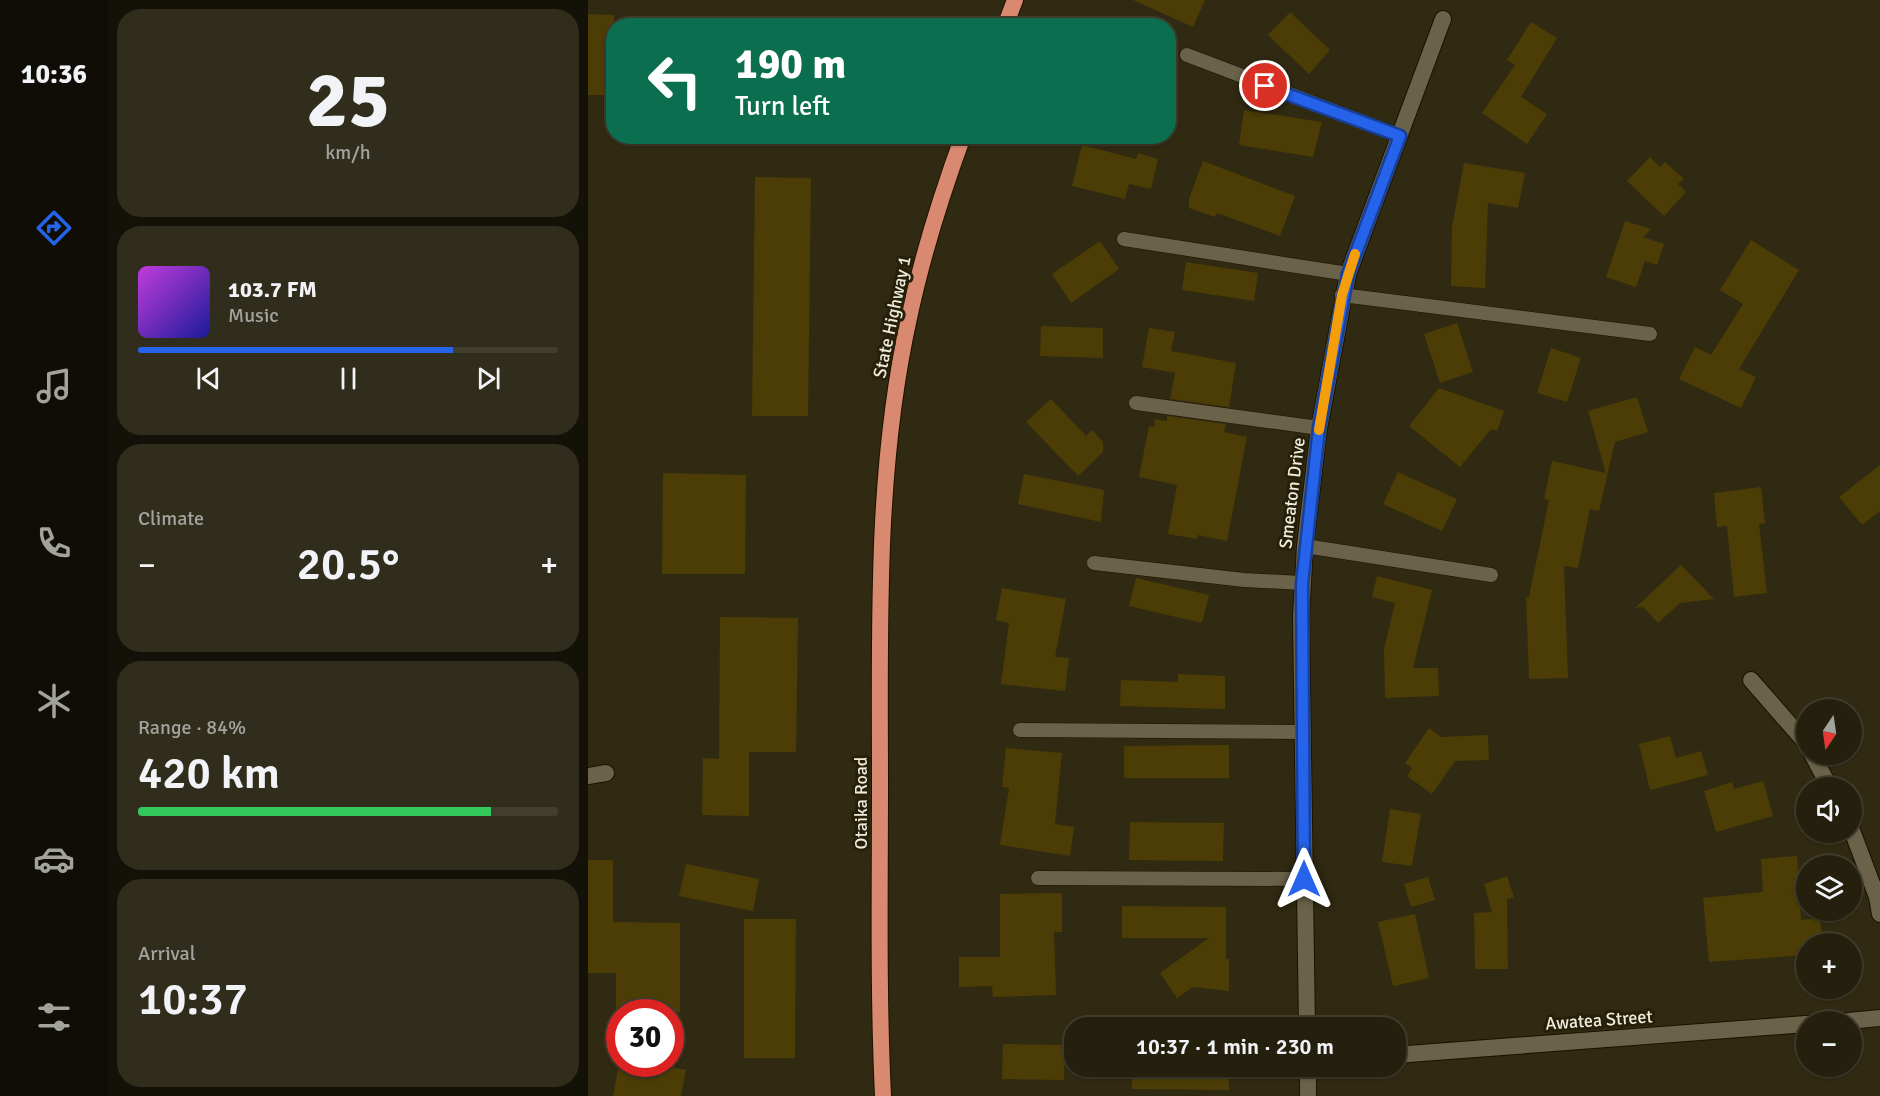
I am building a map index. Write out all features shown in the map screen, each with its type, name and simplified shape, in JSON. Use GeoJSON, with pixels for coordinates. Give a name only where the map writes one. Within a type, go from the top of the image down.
{"type":"FeatureCollection","features":[{"type":"Feature","properties":{"kind":"highway"},"geometry":{"type":"LineString","coordinates":[[1008,18],[1015,0]]}},
{"type":"Feature","properties":{"kind":"highway","name":"State Highway 1"},"geometry":{"type":"LineString","coordinates":[[884,511],[894,407],[908,319],[933,222],[960,144]]}},
{"type":"Feature","properties":{"kind":"highway","name":"Otaika Road"},"geometry":{"type":"LineString","coordinates":[[882,1096],[880,674],[884,511]]}},
{"type":"Feature","properties":{"kind":"street","name":"Smeaton Drive"},"geometry":{"type":"LineString","coordinates":[[1306,1017],[1302,584],[1319,428],[1342,295],[1348,274],[1443,19]]}},
{"type":"Feature","properties":{"kind":"street"},"geometry":{"type":"LineString","coordinates":[[1751,680],[1796,732]]}},
{"type":"Feature","properties":{"kind":"street"},"geometry":{"type":"LineString","coordinates":[[588,776],[606,773]]}},
{"type":"Feature","properties":{"kind":"street"},"geometry":{"type":"LineString","coordinates":[[1857,843],[1877,897],[1880,914]]}},
{"type":"Feature","properties":{"kind":"street"},"geometry":{"type":"LineString","coordinates":[[1862,1020],[1880,1018]]}},
{"type":"Feature","properties":{"kind":"street","name":"Awatea Street"},"geometry":{"type":"LineString","coordinates":[[1406,1054],[1796,1025]]}},
{"type":"Feature","properties":{"kind":"street"},"geometry":{"type":"LineString","coordinates":[[1308,1077],[1308,1096]]}},
{"type":"Feature","properties":{"kind":"lane"},"geometry":{"type":"LineString","coordinates":[[1187,55],[1400,136]]}},
{"type":"Feature","properties":{"kind":"lane"},"geometry":{"type":"LineString","coordinates":[[1124,239],[1348,274]]}},
{"type":"Feature","properties":{"kind":"lane"},"geometry":{"type":"LineString","coordinates":[[1342,295],[1650,334]]}},
{"type":"Feature","properties":{"kind":"lane"},"geometry":{"type":"LineString","coordinates":[[1136,403],[1319,428]]}},
{"type":"Feature","properties":{"kind":"lane"},"geometry":{"type":"LineString","coordinates":[[1305,546],[1491,575]]}},
{"type":"Feature","properties":{"kind":"lane"},"geometry":{"type":"LineString","coordinates":[[1094,563],[1302,584]]}},
{"type":"Feature","properties":{"kind":"lane"},"geometry":{"type":"LineString","coordinates":[[1020,730],[1304,732]]}},
{"type":"Feature","properties":{"kind":"lane"},"geometry":{"type":"LineString","coordinates":[[1038,878],[1304,879]]}},
{"type":"Feature","properties":{"kind":"building"},"geometry":{"type":"Polygon","coordinates":[[[1133,0],[1205,0],[1193,27],[1133,0]]]}},
{"type":"Feature","properties":{"kind":"building"},"geometry":{"type":"Polygon","coordinates":[[[1290,12],[1330,50],[1309,74],[1268,35],[1290,12]]]}},
{"type":"Feature","properties":{"kind":"building"},"geometry":{"type":"Polygon","coordinates":[[[588,14],[614,15],[614,18],[606,18],[606,95],[588,95],[588,14]]]}},
{"type":"Feature","properties":{"kind":"building"},"geometry":{"type":"Polygon","coordinates":[[[1531,22],[1557,38],[1521,97],[1547,114],[1527,144],[1482,113],[1515,65],[1507,60],[1531,22]]]}},
{"type":"Feature","properties":{"kind":"building"},"geometry":{"type":"Polygon","coordinates":[[[1244,110],[1322,122],[1313,157],[1239,145],[1244,110]]]}},
{"type":"Feature","properties":{"kind":"building"},"geometry":{"type":"Polygon","coordinates":[[[1082,145],[1136,159],[1138,153],[1158,159],[1151,189],[1129,184],[1125,199],[1072,186],[1082,145]]]}},
{"type":"Feature","properties":{"kind":"building"},"geometry":{"type":"Polygon","coordinates":[[[1650,157],[1660,167],[1665,162],[1684,179],[1678,184],[1686,192],[1664,216],[1627,181],[1650,157]]]}},
{"type":"Feature","properties":{"kind":"building"},"geometry":{"type":"Polygon","coordinates":[[[1203,161],[1295,196],[1280,236],[1217,213],[1215,217],[1189,208],[1189,199],[1203,161]]]}},
{"type":"Feature","properties":{"kind":"building"},"geometry":{"type":"Polygon","coordinates":[[[1464,163],[1525,173],[1518,208],[1488,203],[1485,288],[1451,286],[1452,227],[1464,163]]]}},
{"type":"Feature","properties":{"kind":"building"},"geometry":{"type":"Polygon","coordinates":[[[755,177],[811,178],[808,416],[752,416],[755,177]]]}},
{"type":"Feature","properties":{"kind":"building"},"geometry":{"type":"Polygon","coordinates":[[[1625,221],[1651,229],[1643,237],[1664,244],[1657,265],[1645,261],[1636,287],[1606,277],[1625,221]]]}},
{"type":"Feature","properties":{"kind":"building"},"geometry":{"type":"Polygon","coordinates":[[[1751,240],[1799,270],[1739,369],[1756,377],[1741,408],[1679,379],[1695,347],[1711,355],[1743,304],[1720,290],[1751,240]]]}},
{"type":"Feature","properties":{"kind":"building"},"geometry":{"type":"Polygon","coordinates":[[[1100,241],[1119,269],[1071,303],[1052,274],[1100,241]]]}},
{"type":"Feature","properties":{"kind":"building"},"geometry":{"type":"Polygon","coordinates":[[[1186,262],[1258,273],[1254,301],[1182,290],[1186,262]]]}},
{"type":"Feature","properties":{"kind":"building"},"geometry":{"type":"Polygon","coordinates":[[[1457,323],[1473,372],[1440,383],[1424,334],[1457,323]]]}},
{"type":"Feature","properties":{"kind":"building"},"geometry":{"type":"Polygon","coordinates":[[[1041,326],[1103,328],[1103,358],[1040,356],[1041,326]]]}},
{"type":"Feature","properties":{"kind":"building"},"geometry":{"type":"Polygon","coordinates":[[[1149,328],[1175,332],[1171,351],[1236,363],[1229,407],[1170,399],[1175,373],[1142,367],[1149,328]]]}},
{"type":"Feature","properties":{"kind":"building"},"geometry":{"type":"Polygon","coordinates":[[[1551,348],[1581,358],[1567,402],[1537,393],[1551,348]]]}},
{"type":"Feature","properties":{"kind":"building"},"geometry":{"type":"Polygon","coordinates":[[[1439,388],[1504,411],[1497,431],[1491,429],[1460,467],[1409,426],[1439,388]]]}},
{"type":"Feature","properties":{"kind":"building"},"geometry":{"type":"Polygon","coordinates":[[[1637,397],[1648,432],[1615,442],[1599,511],[1590,509],[1578,568],[1564,566],[1568,678],[1529,679],[1526,597],[1529,597],[1549,500],[1544,499],[1552,461],[1606,473],[1588,411],[1637,397]]]}},
{"type":"Feature","properties":{"kind":"building"},"geometry":{"type":"Polygon","coordinates":[[[1051,399],[1086,436],[1092,430],[1103,442],[1103,452],[1078,476],[1026,422],[1051,399]]]}},
{"type":"Feature","properties":{"kind":"building"},"geometry":{"type":"Polygon","coordinates":[[[1167,416],[1226,424],[1224,432],[1247,437],[1227,541],[1198,535],[1197,539],[1168,534],[1177,485],[1139,477],[1149,426],[1154,427],[1155,419],[1167,421],[1167,416]]]}},
{"type":"Feature","properties":{"kind":"building"},"geometry":{"type":"Polygon","coordinates":[[[1880,465],[1880,511],[1862,525],[1839,497],[1880,465]]]}},
{"type":"Feature","properties":{"kind":"building"},"geometry":{"type":"Polygon","coordinates":[[[1398,472],[1457,499],[1442,531],[1383,504],[1398,472]]]}},
{"type":"Feature","properties":{"kind":"building"},"geometry":{"type":"Polygon","coordinates":[[[663,473],[746,475],[745,574],[662,574],[663,473]]]}},
{"type":"Feature","properties":{"kind":"building"},"geometry":{"type":"Polygon","coordinates":[[[1024,474],[1104,490],[1101,522],[1018,504],[1024,474]]]}},
{"type":"Feature","properties":{"kind":"building"},"geometry":{"type":"Polygon","coordinates":[[[1761,487],[1765,523],[1759,524],[1767,593],[1734,597],[1727,526],[1717,527],[1714,493],[1761,487]]]}},
{"type":"Feature","properties":{"kind":"building"},"geometry":{"type":"Polygon","coordinates":[[[1681,565],[1714,599],[1680,603],[1658,623],[1643,607],[1635,608],[1681,565]]]}},
{"type":"Feature","properties":{"kind":"building"},"geometry":{"type":"Polygon","coordinates":[[[1377,576],[1432,590],[1413,668],[1438,668],[1439,696],[1385,698],[1384,649],[1395,603],[1372,597],[1377,576]]]}},
{"type":"Feature","properties":{"kind":"building"},"geometry":{"type":"Polygon","coordinates":[[[1136,578],[1209,595],[1202,623],[1129,606],[1136,578]]]}},
{"type":"Feature","properties":{"kind":"building"},"geometry":{"type":"Polygon","coordinates":[[[1002,588],[1066,599],[1055,657],[1069,658],[1065,691],[1001,684],[1009,623],[996,620],[1002,588]]]}},
{"type":"Feature","properties":{"kind":"building"},"geometry":{"type":"Polygon","coordinates":[[[720,617],[798,618],[796,752],[749,752],[749,816],[702,815],[703,758],[719,759],[720,617]]]}},
{"type":"Feature","properties":{"kind":"building"},"geometry":{"type":"Polygon","coordinates":[[[1178,674],[1225,676],[1225,709],[1120,706],[1121,680],[1178,682],[1178,674]]]}},
{"type":"Feature","properties":{"kind":"building"},"geometry":{"type":"Polygon","coordinates":[[[1429,728],[1441,737],[1488,735],[1489,760],[1455,761],[1432,794],[1407,776],[1412,768],[1405,763],[1429,728]]]}},
{"type":"Feature","properties":{"kind":"building"},"geometry":{"type":"Polygon","coordinates":[[[1670,736],[1676,758],[1701,751],[1708,775],[1650,790],[1639,744],[1670,736]]]}},
{"type":"Feature","properties":{"kind":"building"},"geometry":{"type":"Polygon","coordinates":[[[1229,745],[1229,778],[1124,778],[1124,746],[1229,745]]]}},
{"type":"Feature","properties":{"kind":"building"},"geometry":{"type":"Polygon","coordinates":[[[1006,748],[1062,753],[1055,824],[1074,827],[1070,856],[1000,845],[1009,788],[1002,787],[1006,748]]]}},
{"type":"Feature","properties":{"kind":"building"},"geometry":{"type":"Polygon","coordinates":[[[1763,781],[1773,816],[1716,832],[1704,791],[1732,782],[1734,789],[1763,781]]]}},
{"type":"Feature","properties":{"kind":"building"},"geometry":{"type":"Polygon","coordinates":[[[1390,809],[1421,814],[1412,866],[1382,862],[1390,809]]]}},
{"type":"Feature","properties":{"kind":"building"},"geometry":{"type":"Polygon","coordinates":[[[1130,822],[1224,823],[1223,861],[1129,860],[1130,822]]]}},
{"type":"Feature","properties":{"kind":"building"},"geometry":{"type":"Polygon","coordinates":[[[1796,856],[1796,921],[1820,921],[1822,933],[1796,933],[1796,956],[1709,962],[1703,898],[1763,892],[1761,859],[1796,856]]]}},
{"type":"Feature","properties":{"kind":"building"},"geometry":{"type":"Polygon","coordinates":[[[588,860],[613,860],[613,922],[680,923],[680,999],[616,999],[616,973],[588,973],[588,860]]]}},
{"type":"Feature","properties":{"kind":"building"},"geometry":{"type":"Polygon","coordinates":[[[686,864],[759,879],[753,911],[679,896],[686,864]]]}},
{"type":"Feature","properties":{"kind":"building"},"geometry":{"type":"Polygon","coordinates":[[[1507,876],[1514,897],[1507,899],[1508,969],[1475,969],[1474,913],[1492,912],[1484,884],[1507,876]]]}},
{"type":"Feature","properties":{"kind":"building"},"geometry":{"type":"Polygon","coordinates":[[[1428,877],[1435,900],[1411,907],[1404,884],[1428,877]]]}},
{"type":"Feature","properties":{"kind":"building"},"geometry":{"type":"Polygon","coordinates":[[[1062,893],[1062,932],[1054,932],[1056,995],[993,997],[992,986],[959,987],[959,957],[1000,957],[1000,894],[1062,893]]]}},
{"type":"Feature","properties":{"kind":"building"},"geometry":{"type":"Polygon","coordinates":[[[1122,906],[1226,907],[1226,959],[1229,959],[1229,991],[1193,987],[1177,998],[1160,973],[1209,938],[1122,938],[1122,906]]]}},
{"type":"Feature","properties":{"kind":"building"},"geometry":{"type":"Polygon","coordinates":[[[1415,914],[1429,978],[1393,986],[1378,922],[1415,914]]]}},
{"type":"Feature","properties":{"kind":"building"},"geometry":{"type":"Polygon","coordinates":[[[744,919],[796,919],[795,1058],[744,1058],[744,919]]]}},
{"type":"Feature","properties":{"kind":"building"},"geometry":{"type":"Polygon","coordinates":[[[1003,1044],[1064,1045],[1064,1080],[1002,1079],[1003,1044]]]}},
{"type":"Feature","properties":{"kind":"building"},"geometry":{"type":"Polygon","coordinates":[[[684,1070],[686,1070],[681,1096],[613,1096],[617,1077],[684,1077],[684,1070]]]}},
{"type":"Feature","properties":{"kind":"building"},"geometry":{"type":"Polygon","coordinates":[[[1132,1077],[1228,1077],[1229,1090],[1132,1089],[1132,1077]]]}},
{"type":"Feature","properties":{"kind":"slow traffic"},"geometry":{"type":"LineString","coordinates":[[1319,430],[1342,295],[1355,254]]}},
{"type":"Feature","properties":{"kind":"route"},"geometry":{"type":"LineString","coordinates":[[1265,86],[1400,136],[1368,218],[1342,295],[1319,428],[1302,584],[1304,879]]}}]}
